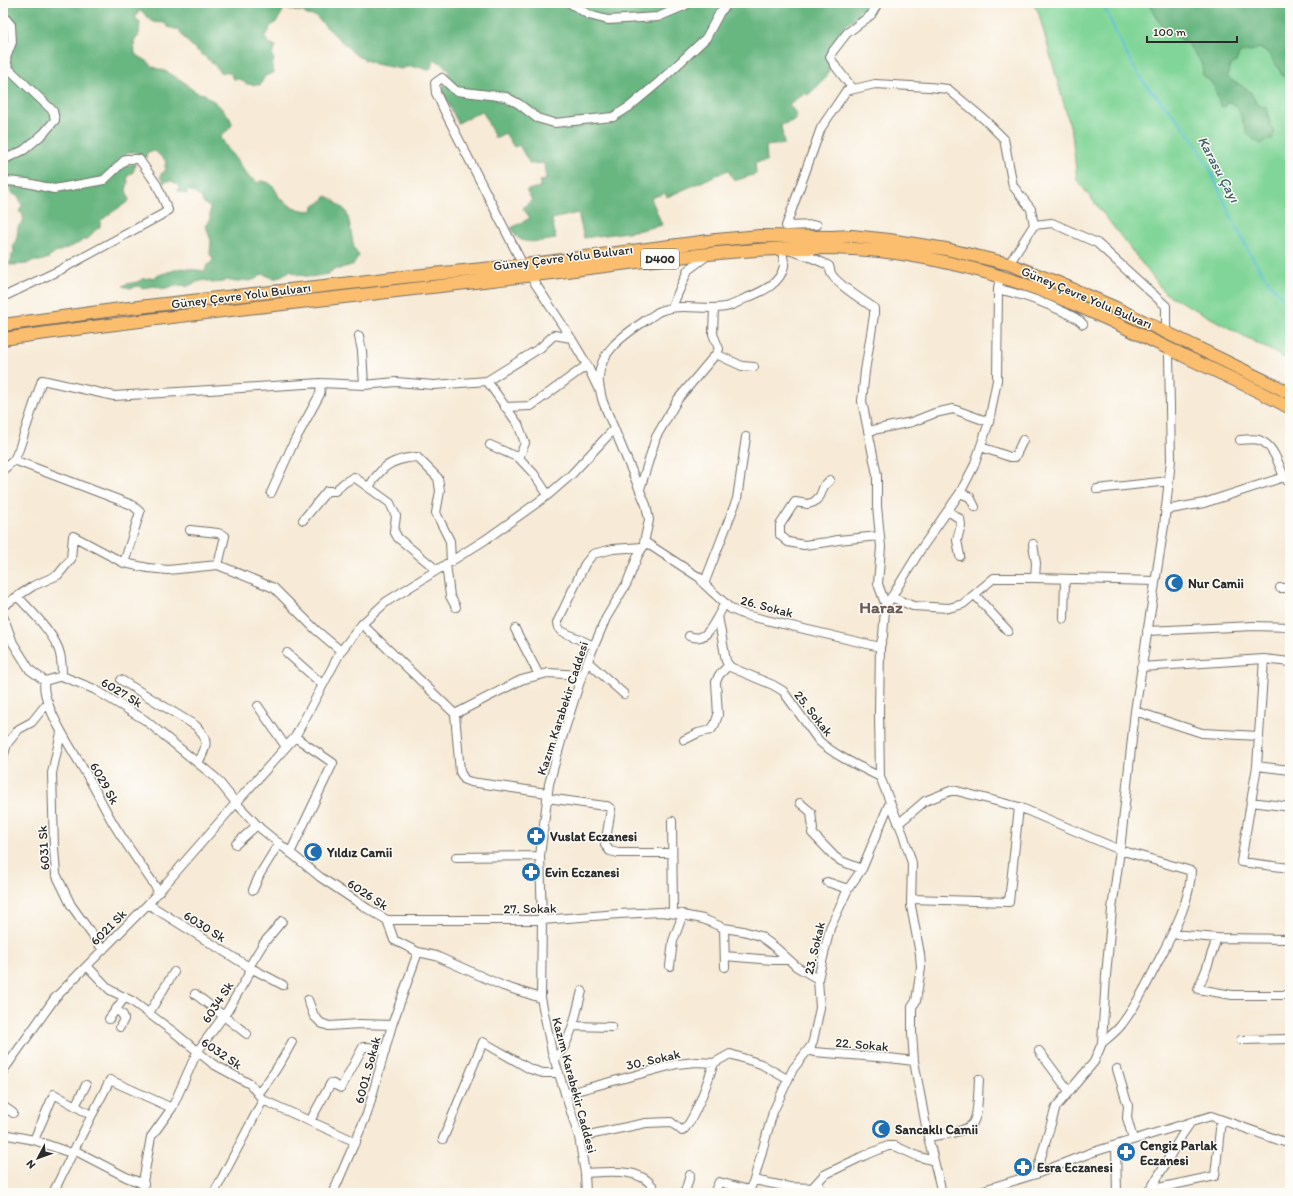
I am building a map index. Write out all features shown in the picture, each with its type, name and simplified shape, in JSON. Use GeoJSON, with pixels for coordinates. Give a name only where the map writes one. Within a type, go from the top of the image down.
{"type":"FeatureCollection","features":[{"type":"Feature","properties":{"kind":"highway","name":"Güney Çevre Yolu Bulvarı"},"geometry":{"type":"LineString","coordinates":[[3,325],[121,309],[523,265],[693,242],[767,236],[852,236],[946,249],[1009,264],[1056,282],[1116,308],[1290,393]]}},
{"type":"Feature","properties":{"kind":"highway","name":"Güney Çevre Yolu Bulvarı"},"geometry":{"type":"LineString","coordinates":[[3,339],[710,253],[781,248],[847,248],[896,253],[950,263],[1000,276],[1038,289],[1098,314],[1246,385],[1290,408]]}},
{"type":"Feature","properties":{"kind":"street"},"geometry":{"type":"LineString","coordinates":[[570,3],[589,16],[608,20],[658,17],[689,3]]}},
{"type":"Feature","properties":{"kind":"street"},"geometry":{"type":"LineString","coordinates":[[601,392],[571,338],[523,265],[447,116],[436,93],[435,83],[442,78],[456,91],[506,97],[537,118],[554,123],[612,117],[629,107],[659,82],[706,38],[720,12],[729,3]]}},
{"type":"Feature","properties":{"kind":"street"},"geometry":{"type":"LineString","coordinates":[[854,89],[830,57],[847,33],[871,15],[878,3]]}},
{"type":"Feature","properties":{"kind":"street"},"geometry":{"type":"LineString","coordinates":[[3,18],[6,18],[11,25],[12,42],[6,58],[8,68],[53,111],[54,120],[44,133],[24,150],[3,160]]}},
{"type":"Feature","properties":{"kind":"street"},"geometry":{"type":"LineString","coordinates":[[817,225],[786,226],[822,128],[846,91],[875,84],[948,89],[985,120],[1004,139],[1013,186],[1031,209],[1034,225],[1009,264]]}},
{"type":"Feature","properties":{"kind":"street"},"geometry":{"type":"LineString","coordinates":[[3,178],[7,181],[26,183],[54,189],[104,180],[126,159],[139,159],[156,185],[168,210],[62,269],[3,297]]}},
{"type":"Feature","properties":{"kind":"street"},"geometry":{"type":"LineString","coordinates":[[1034,225],[1052,223],[1097,243],[1166,306],[1166,328]]}},
{"type":"Feature","properties":{"kind":"street"},"geometry":{"type":"LineString","coordinates":[[781,248],[807,255],[829,266],[831,273],[837,280],[849,291],[874,308],[862,402],[877,474],[877,506],[881,547],[878,584],[886,606]]}},
{"type":"Feature","properties":{"kind":"street","name":"Kazım Karabekir Caddesi"},"geometry":{"type":"LineString","coordinates":[[586,1193],[585,1173],[579,1137],[554,1060],[540,998],[542,920],[540,856],[547,796],[560,746],[582,675],[606,618],[627,583],[638,554],[644,544],[649,515],[640,489],[603,402],[599,383],[599,374],[609,350],[620,338],[658,312],[672,307],[714,308],[730,306],[770,287],[783,270],[784,264],[781,248]]}},
{"type":"Feature","properties":{"kind":"street"},"geometry":{"type":"LineString","coordinates":[[672,307],[688,270],[710,253]]}},
{"type":"Feature","properties":{"kind":"street"},"geometry":{"type":"LineString","coordinates":[[942,1193],[928,1137],[914,1061],[912,1007],[916,1001],[920,980],[921,962],[911,899],[912,863],[880,777],[880,647],[883,636],[886,606],[921,549],[960,493],[974,466],[989,422],[997,380],[998,289],[1000,276]]}},
{"type":"Feature","properties":{"kind":"street"},"geometry":{"type":"LineString","coordinates":[[998,289],[1012,292],[1050,305],[1077,318],[1082,324]]}},
{"type":"Feature","properties":{"kind":"street"},"geometry":{"type":"LineString","coordinates":[[640,489],[656,437],[678,399],[719,349],[713,334],[714,308]]}},
{"type":"Feature","properties":{"kind":"street"},"geometry":{"type":"LineString","coordinates":[[3,470],[14,460],[19,449],[42,380],[114,396],[321,383],[364,385],[396,382],[434,385],[487,381],[540,348],[554,335],[571,338]]}},
{"type":"Feature","properties":{"kind":"street"},"geometry":{"type":"LineString","coordinates":[[359,336],[362,351],[364,385]]}},
{"type":"Feature","properties":{"kind":"street"},"geometry":{"type":"LineString","coordinates":[[716,354],[742,366],[754,367]]}},
{"type":"Feature","properties":{"kind":"street"},"geometry":{"type":"LineString","coordinates":[[1036,1174],[1056,1107],[1094,1062],[1102,1043],[1110,924],[1120,850],[1134,711],[1155,581],[1172,460],[1169,356]]}},
{"type":"Feature","properties":{"kind":"street"},"geometry":{"type":"LineString","coordinates":[[505,407],[531,406],[587,365]]}},
{"type":"Feature","properties":{"kind":"street"},"geometry":{"type":"LineString","coordinates":[[487,381],[518,424],[525,443],[519,458]]}},
{"type":"Feature","properties":{"kind":"street"},"geometry":{"type":"LineString","coordinates":[[270,493],[293,444],[320,394],[321,383]]}},
{"type":"Feature","properties":{"kind":"street"},"geometry":{"type":"LineString","coordinates":[[868,431],[912,422],[935,413],[953,409],[989,422]]}},
{"type":"Feature","properties":{"kind":"street","name":"6021 Sk"},"geometry":{"type":"LineString","coordinates":[[3,1071],[55,998],[148,904],[295,737],[341,651],[362,624],[386,602],[485,540],[548,495],[571,475],[614,429]]}},
{"type":"Feature","properties":{"kind":"street"},"geometry":{"type":"LineString","coordinates":[[704,584],[737,499],[746,437]]}},
{"type":"Feature","properties":{"kind":"street"},"geometry":{"type":"LineString","coordinates":[[981,446],[1010,457],[1015,457],[1023,440]]}},
{"type":"Feature","properties":{"kind":"street"},"geometry":{"type":"LineString","coordinates":[[1240,440],[1259,440],[1271,448],[1284,477],[1290,484]]}},
{"type":"Feature","properties":{"kind":"street"},"geometry":{"type":"LineString","coordinates":[[490,445],[519,458],[534,474],[548,495]]}},
{"type":"Feature","properties":{"kind":"street"},"geometry":{"type":"LineString","coordinates":[[369,487],[380,471],[393,462],[410,457],[417,457],[438,478],[440,491],[436,514],[450,542],[448,563],[450,596],[456,607]]}},
{"type":"Feature","properties":{"kind":"street"},"geometry":{"type":"LineString","coordinates":[[14,460],[132,505],[140,512],[124,562]]}},
{"type":"Feature","properties":{"kind":"street"},"geometry":{"type":"LineString","coordinates":[[303,520],[327,491],[335,491],[354,477],[390,503],[396,516],[394,531],[398,538],[437,570]]}},
{"type":"Feature","properties":{"kind":"street"},"geometry":{"type":"LineString","coordinates":[[1165,510],[1204,503],[1284,477]]}},
{"type":"Feature","properties":{"kind":"street"},"geometry":{"type":"LineString","coordinates":[[830,480],[824,486],[820,496],[814,502],[808,504],[795,502],[780,525],[780,535],[788,542],[804,545],[879,536]]}},
{"type":"Feature","properties":{"kind":"street"},"geometry":{"type":"LineString","coordinates":[[1097,489],[1169,481]]}},
{"type":"Feature","properties":{"kind":"street"},"geometry":{"type":"LineString","coordinates":[[960,493],[970,497],[975,507]]}},
{"type":"Feature","properties":{"kind":"street"},"geometry":{"type":"LineString","coordinates":[[948,511],[960,519],[962,525],[957,540],[960,556]]}},
{"type":"Feature","properties":{"kind":"street"},"geometry":{"type":"LineString","coordinates":[[190,530],[218,533],[225,536],[218,565]]}},
{"type":"Feature","properties":{"kind":"street"},"geometry":{"type":"LineString","coordinates":[[3,606],[33,586],[58,575],[71,559],[73,536],[124,562],[148,568],[168,570],[218,565],[274,588],[316,630],[341,651]]}},
{"type":"Feature","properties":{"kind":"street"},"geometry":{"type":"LineString","coordinates":[[594,646],[561,631],[557,623],[584,564],[593,554],[644,544]]}},
{"type":"Feature","properties":{"kind":"street","name":"26. Sokak"},"geometry":{"type":"LineString","coordinates":[[644,544],[700,578],[704,584],[731,608],[745,615],[880,647]]}},
{"type":"Feature","properties":{"kind":"street"},"geometry":{"type":"LineString","coordinates":[[1033,544],[1036,563],[1035,578]]}},
{"type":"Feature","properties":{"kind":"street"},"geometry":{"type":"LineString","coordinates":[[891,597],[913,606],[949,608],[962,604],[975,595],[994,578],[1155,581]]}},
{"type":"Feature","properties":{"kind":"street"},"geometry":{"type":"LineString","coordinates":[[1064,619],[1065,579]]}},
{"type":"Feature","properties":{"kind":"street"},"geometry":{"type":"LineString","coordinates":[[1280,588],[1290,588]]}},
{"type":"Feature","properties":{"kind":"street"},"geometry":{"type":"LineString","coordinates":[[975,595],[1008,631]]}},
{"type":"Feature","properties":{"kind":"street"},"geometry":{"type":"LineString","coordinates":[[3,616],[13,643],[30,670],[45,681],[62,676],[60,653],[53,638],[35,614],[18,597]]}},
{"type":"Feature","properties":{"kind":"street"},"geometry":{"type":"LineString","coordinates":[[689,636],[700,637],[712,627],[725,603]]}},
{"type":"Feature","properties":{"kind":"street"},"geometry":{"type":"LineString","coordinates":[[684,740],[698,733],[711,730],[718,715],[716,682],[719,676],[729,665],[726,661],[718,616]]}},
{"type":"Feature","properties":{"kind":"street"},"geometry":{"type":"LineString","coordinates":[[362,624],[455,714],[460,772],[465,780],[607,806],[610,809],[605,846],[608,850],[618,853],[672,853]]}},
{"type":"Feature","properties":{"kind":"street"},"geometry":{"type":"LineString","coordinates":[[1147,631],[1254,626],[1290,627]]}},
{"type":"Feature","properties":{"kind":"street"},"geometry":{"type":"LineString","coordinates":[[515,629],[539,675]]}},
{"type":"Feature","properties":{"kind":"street"},"geometry":{"type":"LineString","coordinates":[[287,653],[323,685]]}},
{"type":"Feature","properties":{"kind":"street"},"geometry":{"type":"LineString","coordinates":[[1141,667],[1264,659],[1290,662]]}},
{"type":"Feature","properties":{"kind":"street"},"geometry":{"type":"LineString","coordinates":[[1264,659],[1257,766],[1241,862],[1290,868]]}},
{"type":"Feature","properties":{"kind":"street"},"geometry":{"type":"LineString","coordinates":[[588,662],[624,694]]}},
{"type":"Feature","properties":{"kind":"street","name":"25. Sokak"},"geometry":{"type":"LineString","coordinates":[[729,665],[734,669],[773,685],[783,691],[819,741],[846,759],[880,777]]}},
{"type":"Feature","properties":{"kind":"street"},"geometry":{"type":"LineString","coordinates":[[455,714],[521,680],[548,673],[582,675]]}},
{"type":"Feature","properties":{"kind":"street","name":"6027 Sk"},"geometry":{"type":"LineString","coordinates":[[62,676],[94,689],[145,720],[216,778],[236,803]]}},
{"type":"Feature","properties":{"kind":"street"},"geometry":{"type":"LineString","coordinates":[[121,680],[196,726],[204,735],[206,748],[198,763]]}},
{"type":"Feature","properties":{"kind":"street","name":"6029 Sk"},"geometry":{"type":"LineString","coordinates":[[45,681],[43,686],[61,733],[114,824],[159,892]]}},
{"type":"Feature","properties":{"kind":"street"},"geometry":{"type":"LineString","coordinates":[[3,758],[7,744],[20,729],[32,722],[48,702]]}},
{"type":"Feature","properties":{"kind":"street"},"geometry":{"type":"LineString","coordinates":[[258,706],[286,747]]}},
{"type":"Feature","properties":{"kind":"street"},"geometry":{"type":"LineString","coordinates":[[1134,711],[1202,733],[1259,736]]}},
{"type":"Feature","properties":{"kind":"street","name":"6031 Sk"},"geometry":{"type":"LineString","coordinates":[[61,733],[52,773],[56,874],[71,905],[103,950]]}},
{"type":"Feature","properties":{"kind":"street"},"geometry":{"type":"LineString","coordinates":[[290,853],[333,763],[295,737]]}},
{"type":"Feature","properties":{"kind":"street"},"geometry":{"type":"LineString","coordinates":[[1257,766],[1290,770]]}},
{"type":"Feature","properties":{"kind":"street"},"geometry":{"type":"LineString","coordinates":[[898,824],[925,801],[953,790],[1019,807],[1120,850],[1191,871],[1191,882],[1183,908],[1172,934],[1139,1000],[1121,1025],[1102,1043]]}},
{"type":"Feature","properties":{"kind":"street","name":"23. Sokak"},"geometry":{"type":"LineString","coordinates":[[748,1192],[754,1180],[773,1112],[787,1079],[813,1041],[820,1008],[818,979],[830,928],[848,889],[862,869],[890,802]]}},
{"type":"Feature","properties":{"kind":"street"},"geometry":{"type":"LineString","coordinates":[[1251,802],[1290,807]]}},
{"type":"Feature","properties":{"kind":"street","name":"6026 Sk"},"geometry":{"type":"LineString","coordinates":[[236,803],[256,825],[290,853],[368,910],[387,920],[394,940],[406,947],[418,952],[436,956],[503,986],[540,998]]}},
{"type":"Feature","properties":{"kind":"street"},"geometry":{"type":"LineString","coordinates":[[800,803],[811,812],[812,833],[821,844],[840,861],[862,869]]}},
{"type":"Feature","properties":{"kind":"street"},"geometry":{"type":"LineString","coordinates":[[911,899],[1009,902],[1019,807]]}},
{"type":"Feature","properties":{"kind":"street"},"geometry":{"type":"LineString","coordinates":[[672,821],[673,913]]}},
{"type":"Feature","properties":{"kind":"street"},"geometry":{"type":"LineString","coordinates":[[236,844],[256,825]]}},
{"type":"Feature","properties":{"kind":"street"},"geometry":{"type":"LineString","coordinates":[[253,890],[260,874],[279,843]]}},
{"type":"Feature","properties":{"kind":"street"},"geometry":{"type":"LineString","coordinates":[[456,857],[540,856]]}},
{"type":"Feature","properties":{"kind":"street"},"geometry":{"type":"LineString","coordinates":[[827,882],[848,889]]}},
{"type":"Feature","properties":{"kind":"street","name":"6030 Sk"},"geometry":{"type":"LineString","coordinates":[[148,904],[249,970],[283,985]]}},
{"type":"Feature","properties":{"kind":"street","name":"27. Sokak"},"geometry":{"type":"LineString","coordinates":[[387,920],[542,920],[626,913],[683,914],[703,919],[724,928],[760,936],[776,948],[796,967],[818,979]]}},
{"type":"Feature","properties":{"kind":"street"},"geometry":{"type":"LineString","coordinates":[[670,966],[673,941],[683,914]]}},
{"type":"Feature","properties":{"kind":"street","name":"6034 Sk"},"geometry":{"type":"LineString","coordinates":[[141,1193],[144,1184],[151,1137],[172,1108],[197,1052],[224,1015],[262,944],[282,920]]}},
{"type":"Feature","properties":{"kind":"street"},"geometry":{"type":"LineString","coordinates":[[724,928],[725,967]]}},
{"type":"Feature","properties":{"kind":"street"},"geometry":{"type":"LineString","coordinates":[[1172,934],[1217,938],[1290,940]]}},
{"type":"Feature","properties":{"kind":"street"},"geometry":{"type":"LineString","coordinates":[[1217,938],[1198,989],[1232,994],[1290,995]]}},
{"type":"Feature","properties":{"kind":"street","name":"6001. Sokak"},"geometry":{"type":"LineString","coordinates":[[333,1193],[364,1125],[372,1101],[392,1025],[418,952]]}},
{"type":"Feature","properties":{"kind":"street"},"geometry":{"type":"LineString","coordinates":[[725,956],[787,960]]}},
{"type":"Feature","properties":{"kind":"street","name":"6032 Sk"},"geometry":{"type":"LineString","coordinates":[[87,966],[110,990],[132,1001],[149,1013],[213,1064],[250,1084],[261,1097],[356,1142]]}},
{"type":"Feature","properties":{"kind":"street"},"geometry":{"type":"LineString","coordinates":[[149,1013],[174,972]]}},
{"type":"Feature","properties":{"kind":"street"},"geometry":{"type":"LineString","coordinates":[[554,1060],[565,1046],[582,991]]}},
{"type":"Feature","properties":{"kind":"street"},"geometry":{"type":"LineString","coordinates":[[195,994],[247,1034]]}},
{"type":"Feature","properties":{"kind":"street"},"geometry":{"type":"LineString","coordinates":[[109,1019],[125,997]]}},
{"type":"Feature","properties":{"kind":"street"},"geometry":{"type":"LineString","coordinates":[[308,1000],[314,1016],[322,1023],[329,1026],[360,1024],[392,1025]]}},
{"type":"Feature","properties":{"kind":"street"},"geometry":{"type":"LineString","coordinates":[[116,1009],[123,1015],[124,1019],[120,1028]]}},
{"type":"Feature","properties":{"kind":"street"},"geometry":{"type":"LineString","coordinates":[[572,1026],[612,1027]]}},
{"type":"Feature","properties":{"kind":"street"},"geometry":{"type":"LineString","coordinates":[[1241,1040],[1290,1040]]}},
{"type":"Feature","properties":{"kind":"street"},"geometry":{"type":"LineString","coordinates":[[214,1193],[261,1097],[292,1042]]}},
{"type":"Feature","properties":{"kind":"street"},"geometry":{"type":"LineString","coordinates":[[443,1140],[483,1042],[530,1069],[558,1073]]}},
{"type":"Feature","properties":{"kind":"street"},"geometry":{"type":"LineString","coordinates":[[310,1121],[331,1083],[341,1088],[363,1047],[369,1047],[385,1052]]}},
{"type":"Feature","properties":{"kind":"street","name":"22. Sokak"},"geometry":{"type":"LineString","coordinates":[[808,1050],[814,1052],[914,1061]]}},
{"type":"Feature","properties":{"kind":"street"},"geometry":{"type":"LineString","coordinates":[[1039,1051],[1069,1091]]}},
{"type":"Feature","properties":{"kind":"street","name":"30. Sokak"},"geometry":{"type":"LineString","coordinates":[[565,1094],[677,1064],[696,1062],[714,1063],[730,1054],[761,1064],[787,1079]]}},
{"type":"Feature","properties":{"kind":"street"},"geometry":{"type":"LineString","coordinates":[[579,1137],[646,1123],[671,1122],[682,1131],[685,1129],[693,1115],[707,1084],[714,1063]]}},
{"type":"Feature","properties":{"kind":"street"},"geometry":{"type":"LineString","coordinates":[[1117,1069],[1128,1106],[1127,1118],[1133,1139]]}},
{"type":"Feature","properties":{"kind":"street"},"geometry":{"type":"LineString","coordinates":[[928,1137],[963,1130],[972,1125],[976,1118],[979,1079]]}},
{"type":"Feature","properties":{"kind":"street"},"geometry":{"type":"LineString","coordinates":[[56,1191],[72,1152],[110,1080],[172,1108]]}},
{"type":"Feature","properties":{"kind":"street"},"geometry":{"type":"LineString","coordinates":[[75,1106],[86,1085]]}},
{"type":"Feature","properties":{"kind":"street"},"geometry":{"type":"LineString","coordinates":[[34,1140],[54,1094],[91,1115]]}},
{"type":"Feature","properties":{"kind":"street"},"geometry":{"type":"LineString","coordinates":[[3,1106],[13,1113]]}},
{"type":"Feature","properties":{"kind":"street"},"geometry":{"type":"LineString","coordinates":[[974,1193],[1036,1174],[1090,1153],[1133,1139],[1211,1116],[1290,1144]]}},
{"type":"Feature","properties":{"kind":"street"},"geometry":{"type":"LineString","coordinates":[[1149,1191],[1215,1176],[1221,1120]]}},
{"type":"Feature","properties":{"kind":"street"},"geometry":{"type":"LineString","coordinates":[[1149,1191],[1191,1122]]}},
{"type":"Feature","properties":{"kind":"street"},"geometry":{"type":"LineString","coordinates":[[3,1134],[34,1140],[72,1152],[144,1184]]}},
{"type":"Feature","properties":{"kind":"street"},"geometry":{"type":"LineString","coordinates":[[1116,1145],[1117,1193]]}},
{"type":"Feature","properties":{"kind":"street"},"geometry":{"type":"LineString","coordinates":[[754,1180],[789,1187],[812,1188],[824,1175],[888,1146],[895,1146],[917,1156],[934,1161]]}},
{"type":"Feature","properties":{"kind":"street"},"geometry":{"type":"LineString","coordinates":[[585,1173],[614,1172],[634,1174],[649,1182],[656,1193]]}},
{"type":"Feature","properties":{"kind":"street"},"geometry":{"type":"LineString","coordinates":[[683,1193],[690,1175]]}},
{"type":"Feature","properties":{"kind":"street"},"geometry":{"type":"LineString","coordinates":[[714,1193],[719,1182],[748,1192]]}},
{"type":"Feature","properties":{"kind":"street"},"geometry":{"type":"LineString","coordinates":[[817,1183],[824,1193]]}},
{"type":"Feature","properties":{"kind":"green space"},"geometry":{"type":"Polygon","coordinates":[[[3,3],[866,3],[864,8],[859,12],[858,16],[847,24],[830,48],[827,61],[830,67],[826,78],[808,95],[805,93],[789,104],[797,115],[795,120],[781,125],[784,144],[766,146],[767,161],[755,163],[756,174],[734,181],[728,170],[667,197],[665,193],[651,198],[662,225],[641,230],[584,238],[578,213],[552,219],[556,239],[531,242],[518,238],[511,228],[530,218],[523,208],[532,200],[527,190],[540,187],[540,181],[546,180],[544,163],[530,164],[519,145],[514,147],[505,133],[495,138],[482,111],[458,123],[442,88],[445,84],[449,71],[436,60],[433,61],[431,68],[428,70],[414,67],[401,69],[375,64],[357,56],[315,16],[307,15],[302,11],[294,11],[285,8],[277,21],[270,26],[269,31],[264,37],[270,44],[276,46],[272,55],[274,60],[272,66],[273,73],[265,76],[260,85],[247,84],[239,79],[232,78],[231,73],[220,72],[188,42],[179,30],[168,27],[163,23],[156,23],[149,19],[142,11],[139,11],[135,17],[140,23],[138,37],[134,40],[135,54],[147,61],[151,66],[167,72],[184,82],[198,93],[205,94],[226,113],[232,122],[232,125],[222,134],[221,137],[248,176],[258,183],[260,181],[264,181],[270,184],[275,188],[280,199],[296,208],[310,211],[313,210],[315,205],[320,203],[326,196],[331,198],[346,211],[354,248],[359,255],[353,265],[334,269],[328,274],[311,277],[299,275],[290,271],[277,278],[263,274],[250,281],[243,280],[235,282],[228,280],[212,283],[205,280],[186,287],[185,285],[163,289],[155,286],[143,288],[139,286],[130,288],[123,286],[181,268],[205,271],[207,265],[212,262],[213,259],[210,254],[211,241],[206,226],[206,224],[210,221],[210,208],[202,201],[202,198],[189,190],[186,191],[187,194],[178,191],[179,187],[172,181],[164,183],[160,177],[166,170],[166,161],[155,151],[147,152],[146,158],[136,152],[129,153],[122,157],[119,170],[128,165],[136,164],[133,172],[127,177],[128,183],[126,190],[129,200],[102,220],[100,227],[94,231],[88,239],[40,261],[32,261],[27,264],[9,264],[12,258],[11,255],[14,253],[13,244],[17,238],[18,227],[23,221],[23,218],[22,213],[19,212],[22,205],[19,197],[12,193],[8,187],[3,187],[3,3]]]}},
{"type":"Feature","properties":{"kind":"green space"},"geometry":{"type":"Polygon","coordinates":[[[1032,3],[1290,3],[1290,361],[1165,293],[1077,180],[1072,133],[1038,11],[1032,3]]]}},
{"type":"Feature","properties":{"kind":"green space"},"geometry":{"type":"Polygon","coordinates":[[[1148,3],[1290,3],[1290,82],[1282,75],[1267,52],[1259,48],[1239,54],[1236,62],[1231,65],[1227,76],[1232,81],[1249,91],[1259,105],[1262,107],[1265,106],[1271,126],[1275,131],[1272,139],[1265,141],[1262,144],[1255,141],[1247,131],[1235,106],[1232,103],[1227,102],[1226,106],[1222,107],[1214,86],[1203,75],[1202,65],[1199,59],[1185,41],[1175,36],[1173,33],[1165,32],[1148,3]]]}},
{"type":"Feature","properties":{"kind":"waterway","name":"Karasu Çayı"},"geometry":{"type":"LineString","coordinates":[[1103,3],[1121,43],[1137,72],[1196,143],[1246,247],[1266,278],[1277,292],[1290,304]]}},
{"type":"Feature","properties":{"kind":"place","name":"Nur Camii"},"geometry":{"type":"Point","coordinates":[1174,583]}},
{"type":"Feature","properties":{"kind":"place","name":"Vuslat Eczanesi"},"geometry":{"type":"Point","coordinates":[536,836]}},
{"type":"Feature","properties":{"kind":"place","name":"Yıldız Camii"},"geometry":{"type":"Point","coordinates":[313,852]}},
{"type":"Feature","properties":{"kind":"place","name":"Evin Eczanesi"},"geometry":{"type":"Point","coordinates":[531,872]}},
{"type":"Feature","properties":{"kind":"place","name":"Sancaklı Camii"},"geometry":{"type":"Point","coordinates":[881,1129]}},
{"type":"Feature","properties":{"kind":"place","name":"Cengiz Parlak Eczanesi"},"geometry":{"type":"Point","coordinates":[1126,1152]}},
{"type":"Feature","properties":{"kind":"place","name":"Esra Eczanesi"},"geometry":{"type":"Point","coordinates":[1023,1167]}},
{"type":"Feature","properties":{"kind":"district","name":"Haraz"},"geometry":{"type":"Point","coordinates":[881,607]}}]}
